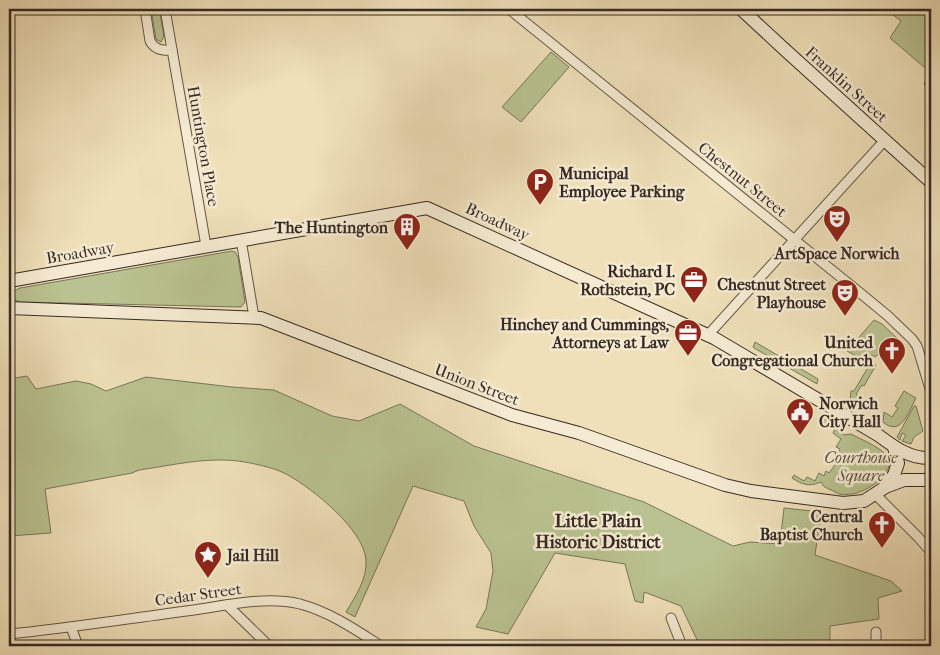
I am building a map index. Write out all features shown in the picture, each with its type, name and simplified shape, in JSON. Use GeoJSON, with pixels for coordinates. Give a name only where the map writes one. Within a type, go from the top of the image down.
{"type":"FeatureCollection","features":[{"type":"Feature","properties":{"kind":"main road","name":"Franklin Street"},"geometry":{"type":"LineString","coordinates":[[741,9],[931,182]]}},
{"type":"Feature","properties":{"kind":"main road","name":"Broadway"},"geometry":{"type":"LineString","coordinates":[[9,281],[426,208],[708,335],[894,447],[909,454],[931,458]]}},
{"type":"Feature","properties":{"kind":"main road","name":"Union Street"},"geometry":{"type":"LineString","coordinates":[[9,308],[254,317],[284,326],[512,415],[585,435],[732,487],[842,503],[859,502],[881,491]]}},
{"type":"Feature","properties":{"kind":"main road"},"geometry":{"type":"LineString","coordinates":[[881,491],[896,470],[898,463],[894,447]]}},
{"type":"Feature","properties":{"kind":"main road"},"geometry":{"type":"LineString","coordinates":[[881,491],[904,480],[931,480]]}},
{"type":"Feature","properties":{"kind":"street"},"geometry":{"type":"LineString","coordinates":[[145,9],[152,45],[161,50],[172,50]]}},
{"type":"Feature","properties":{"kind":"street","name":"Huntington Place"},"geometry":{"type":"LineString","coordinates":[[165,9],[206,246]]}},
{"type":"Feature","properties":{"kind":"street","name":"Chestnut Street"},"geometry":{"type":"LineString","coordinates":[[509,9],[907,333],[917,346],[931,392]]}},
{"type":"Feature","properties":{"kind":"street"},"geometry":{"type":"LineString","coordinates":[[708,335],[885,140]]}},
{"type":"Feature","properties":{"kind":"street"},"geometry":{"type":"LineString","coordinates":[[241,240],[254,317]]}},
{"type":"Feature","properties":{"kind":"street"},"geometry":{"type":"LineString","coordinates":[[881,491],[931,552]]}},
{"type":"Feature","properties":{"kind":"street","name":"Cedar Street"},"geometry":{"type":"LineString","coordinates":[[10,637],[228,605],[268,601],[300,604],[335,618],[381,646]]}},
{"type":"Feature","properties":{"kind":"street"},"geometry":{"type":"LineString","coordinates":[[228,605],[269,646]]}},
{"type":"Feature","properties":{"kind":"street"},"geometry":{"type":"LineString","coordinates":[[671,618],[682,646]]}},
{"type":"Feature","properties":{"kind":"street"},"geometry":{"type":"LineString","coordinates":[[71,627],[78,646]]}},
{"type":"Feature","properties":{"kind":"street"},"geometry":{"type":"LineString","coordinates":[[876,632],[876,646]]}},
{"type":"Feature","properties":{"kind":"green space"},"geometry":{"type":"Polygon","coordinates":[[[151,9],[159,9],[164,36],[161,42],[156,39],[151,9]]]}},
{"type":"Feature","properties":{"kind":"green space"},"geometry":{"type":"Polygon","coordinates":[[[885,9],[931,9],[931,91],[924,84],[930,72],[890,38],[901,21],[885,9]]]}},
{"type":"Feature","properties":{"kind":"green space"},"geometry":{"type":"Polygon","coordinates":[[[551,52],[569,67],[521,122],[502,107],[551,52]]]}},
{"type":"Feature","properties":{"kind":"green space"},"geometry":{"type":"Polygon","coordinates":[[[232,251],[238,257],[245,302],[241,307],[20,302],[15,300],[12,295],[14,291],[20,288],[232,251]]]}},
{"type":"Feature","properties":{"kind":"green space"},"geometry":{"type":"Polygon","coordinates":[[[874,320],[882,324],[900,341],[885,346],[882,355],[879,354],[875,357],[872,355],[868,360],[876,365],[864,386],[862,385],[856,394],[867,401],[862,409],[850,402],[851,391],[854,391],[870,364],[847,351],[874,320]]]}},
{"type":"Feature","properties":{"kind":"green space"},"geometry":{"type":"Polygon","coordinates":[[[755,342],[818,379],[817,384],[754,348],[755,342]]]}},
{"type":"Feature","properties":{"kind":"green space"},"geometry":{"type":"Polygon","coordinates":[[[27,376],[36,389],[76,381],[91,384],[106,391],[146,377],[274,390],[332,416],[359,421],[400,404],[474,446],[644,502],[733,546],[750,542],[780,544],[784,508],[821,512],[815,555],[891,581],[902,591],[878,598],[879,619],[830,626],[830,646],[700,646],[681,606],[644,592],[643,603],[635,601],[625,564],[555,553],[508,634],[476,627],[486,609],[493,571],[491,553],[474,526],[464,501],[413,486],[355,617],[346,612],[363,581],[366,560],[363,548],[347,524],[323,500],[288,475],[267,467],[232,460],[205,461],[139,470],[132,473],[45,489],[51,533],[9,536],[9,379],[27,376]]]}},
{"type":"Feature","properties":{"kind":"green space"},"geometry":{"type":"Polygon","coordinates":[[[904,391],[916,398],[903,421],[895,427],[889,426],[883,422],[884,412],[892,417],[898,408],[895,406],[904,391]]]}},
{"type":"Feature","properties":{"kind":"green space"},"geometry":{"type":"Polygon","coordinates":[[[914,406],[916,406],[923,431],[914,437],[911,444],[902,441],[906,435],[902,433],[900,440],[897,437],[914,406]]]}},
{"type":"Feature","properties":{"kind":"green space","name":"Courthouse Square"},"geometry":{"type":"Polygon","coordinates":[[[825,419],[840,428],[844,435],[851,434],[874,445],[885,454],[889,461],[889,467],[880,480],[865,490],[843,495],[825,487],[821,482],[806,484],[792,478],[794,475],[804,481],[807,477],[815,481],[819,473],[824,476],[826,471],[829,473],[835,465],[840,449],[836,447],[841,439],[833,433],[835,429],[823,422],[825,419]]]}},
{"type":"Feature","properties":{"kind":"place","name":"Municipal Employee Parking"},"geometry":{"type":"Point","coordinates":[540,206]}},
{"type":"Feature","properties":{"kind":"place","name":"ArtSpace Norwich"},"geometry":{"type":"Point","coordinates":[837,243]}},
{"type":"Feature","properties":{"kind":"place","name":"The Huntington"},"geometry":{"type":"Point","coordinates":[407,251]}},
{"type":"Feature","properties":{"kind":"place","name":"Richard I. Rothstein, PC"},"geometry":{"type":"Point","coordinates":[694,304]}},
{"type":"Feature","properties":{"kind":"place","name":"Chestnut Street Playhouse"},"geometry":{"type":"Point","coordinates":[845,317]}},
{"type":"Feature","properties":{"kind":"place","name":"Hinchey and Cummings, Attorneys at Law"},"geometry":{"type":"Point","coordinates":[688,357]}},
{"type":"Feature","properties":{"kind":"place","name":"United Congregational Church"},"geometry":{"type":"Point","coordinates":[892,375]}},
{"type":"Feature","properties":{"kind":"place","name":"Norwich City Hall"},"geometry":{"type":"Point","coordinates":[800,436]}},
{"type":"Feature","properties":{"kind":"place","name":"Central Baptist Church"},"geometry":{"type":"Point","coordinates":[882,549]}},
{"type":"Feature","properties":{"kind":"place","name":"Jail Hill"},"geometry":{"type":"Point","coordinates":[208,579]}},
{"type":"Feature","properties":{"kind":"district","name":"Little Plain Historic District"},"geometry":{"type":"Point","coordinates":[598,531]}}]}
